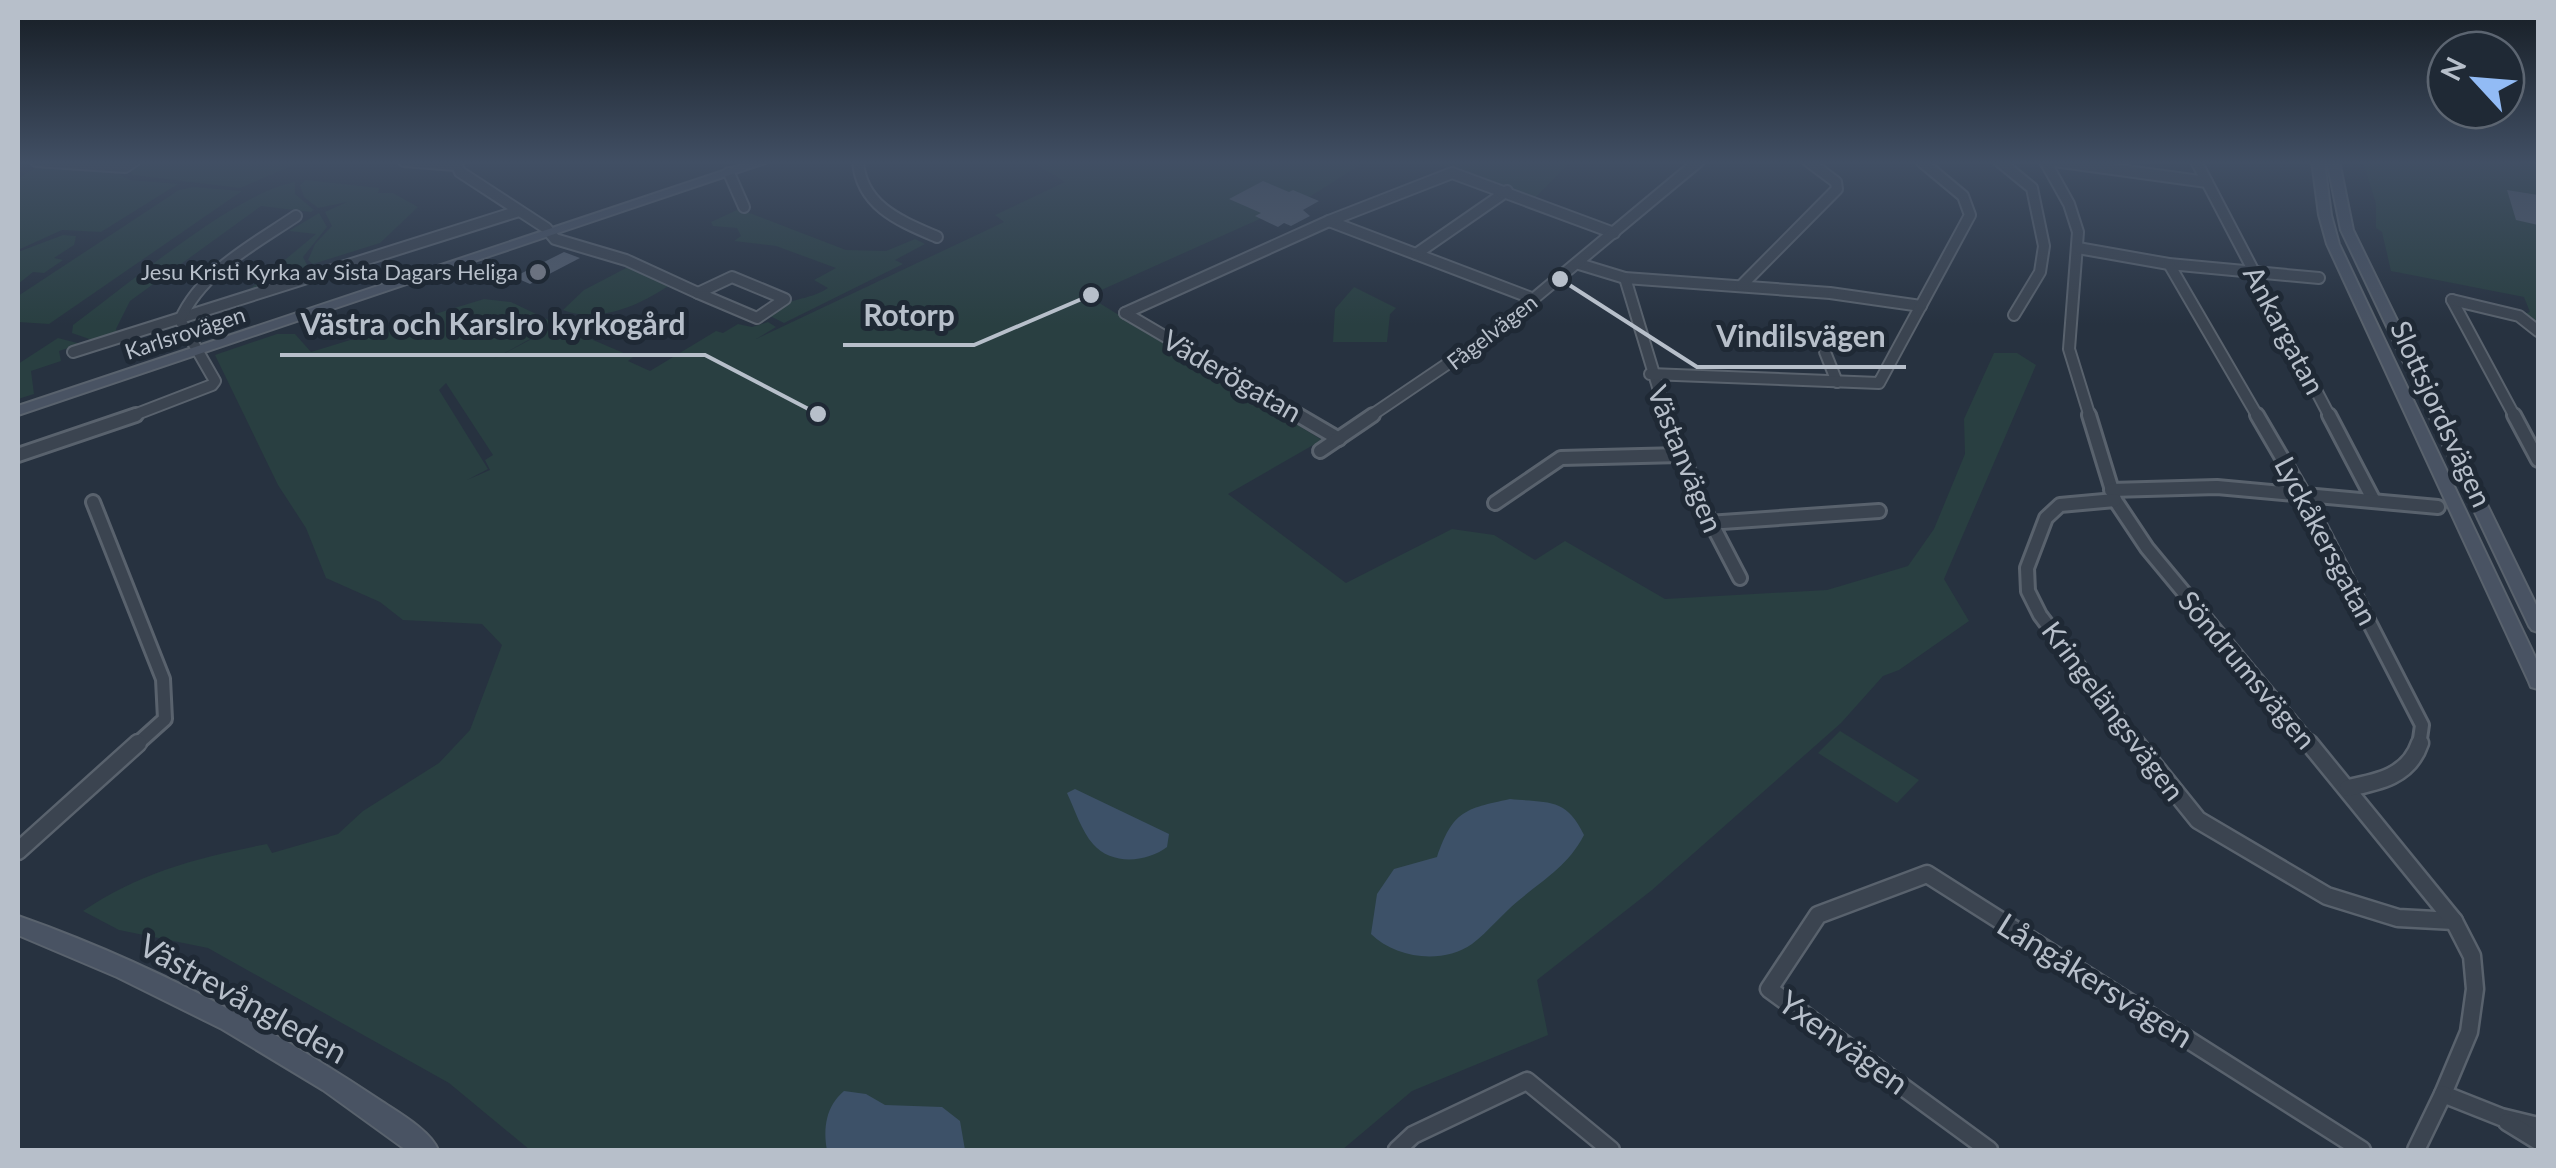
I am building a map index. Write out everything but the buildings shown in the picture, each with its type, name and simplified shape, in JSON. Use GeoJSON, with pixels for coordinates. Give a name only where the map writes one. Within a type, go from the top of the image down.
{"type":"FeatureCollection","features":[{"type":"Feature","properties":{"kind":"main road","name":"Karlsrovägen"},"geometry":{"type":"LineString","coordinates":[[18,410],[603,216]]}},
{"type":"Feature","properties":{"kind":"main road","name":"Slottsjordsvägen"},"geometry":{"type":"LineString","coordinates":[[2327,216],[2333,244],[2538,682]]}},
{"type":"Feature","properties":{"kind":"main road","name":"Slottsjordsvägen"},"geometry":{"type":"LineString","coordinates":[[2344,216],[2347,230],[2538,626]]}},
{"type":"Feature","properties":{"kind":"main road","name":"Västrevångleden"},"geometry":{"type":"LineString","coordinates":[[18,925],[146,979],[257,1038],[322,1076],[426,1150]]}},
{"type":"Feature","properties":{"kind":"street"},"geometry":{"type":"LineString","coordinates":[[180,320],[192,293],[296,216]]}},
{"type":"Feature","properties":{"kind":"street"},"geometry":{"type":"LineString","coordinates":[[73,352],[505,216]]}},
{"type":"Feature","properties":{"kind":"street"},"geometry":{"type":"LineString","coordinates":[[526,216],[554,238],[619,258],[698,293],[757,318],[786,298],[732,277],[698,293]]}},
{"type":"Feature","properties":{"kind":"street"},"geometry":{"type":"LineString","coordinates":[[897,216],[937,238]]}},
{"type":"Feature","properties":{"kind":"street"},"geometry":{"type":"LineString","coordinates":[[1329,221],[1343,216]]}},
{"type":"Feature","properties":{"kind":"street"},"geometry":{"type":"LineString","coordinates":[[1416,254],[1472,216]]}},
{"type":"Feature","properties":{"kind":"street"},"geometry":{"type":"LineString","coordinates":[[1567,216],[1614,234]]}},
{"type":"Feature","properties":{"kind":"street","name":"Fågelvägen"},"geometry":{"type":"LineString","coordinates":[[1320,451],[1441,372],[1636,216]]}},
{"type":"Feature","properties":{"kind":"street"},"geometry":{"type":"LineString","coordinates":[[1741,286],[1811,216]]}},
{"type":"Feature","properties":{"kind":"street"},"geometry":{"type":"LineString","coordinates":[[1650,374],[1880,383],[1970,216]]}},
{"type":"Feature","properties":{"kind":"street"},"geometry":{"type":"LineString","coordinates":[[2014,315],[2040,272],[2044,246],[2038,216]]}},
{"type":"Feature","properties":{"kind":"street","name":"Söndrumsvägen"},"geometry":{"type":"LineString","coordinates":[[2073,216],[2078,248],[2066,325],[2069,348],[2114,495],[2197,613],[2348,788],[2454,921],[2472,956],[2476,989],[2468,1032],[2416,1150]]}},
{"type":"Feature","properties":{"kind":"street","name":"Ankargatan"},"geometry":{"type":"LineString","coordinates":[[2223,216],[2373,499]]}},
{"type":"Feature","properties":{"kind":"street"},"geometry":{"type":"LineString","coordinates":[[1329,221],[1534,299]]}},
{"type":"Feature","properties":{"kind":"street","name":"Väderögatan"},"geometry":{"type":"LineString","coordinates":[[1329,221],[1124,314],[1339,439]]}},
{"type":"Feature","properties":{"kind":"street"},"geometry":{"type":"LineString","coordinates":[[2078,248],[2168,264],[2319,278]]}},
{"type":"Feature","properties":{"kind":"street"},"geometry":{"type":"LineString","coordinates":[[1579,264],[1625,278],[1921,306]]}},
{"type":"Feature","properties":{"kind":"street","name":"Lyckåkersgatan"},"geometry":{"type":"LineString","coordinates":[[2168,264],[2302,492],[2422,725],[2422,746],[2411,764],[2378,782],[2348,788]]}},
{"type":"Feature","properties":{"kind":"street","name":"Västanvägen"},"geometry":{"type":"LineString","coordinates":[[1625,278],[1650,374],[1708,523],[1740,578]]}},
{"type":"Feature","properties":{"kind":"street"},"geometry":{"type":"LineString","coordinates":[[2538,331],[2519,316],[2452,300],[2538,460]]}},
{"type":"Feature","properties":{"kind":"street"},"geometry":{"type":"LineString","coordinates":[[18,455],[200,392],[215,380],[180,320]]}},
{"type":"Feature","properties":{"kind":"street"},"geometry":{"type":"LineString","coordinates":[[1825,352],[1837,382]]}},
{"type":"Feature","properties":{"kind":"street"},"geometry":{"type":"LineString","coordinates":[[1496,503],[1561,458],[1682,455]]}},
{"type":"Feature","properties":{"kind":"street","name":"Kringelängsvägen"},"geometry":{"type":"LineString","coordinates":[[2438,507],[2217,487],[2114,495],[2060,504],[2046,518],[2027,568],[2028,591],[2040,615],[2182,804],[2220,836],[2327,896],[2398,918],[2454,921]]}},
{"type":"Feature","properties":{"kind":"street"},"geometry":{"type":"LineString","coordinates":[[18,851],[165,719],[163,679],[93,502]]}},
{"type":"Feature","properties":{"kind":"street"},"geometry":{"type":"LineString","coordinates":[[1708,523],[1880,512]]}},
{"type":"Feature","properties":{"kind":"street","name":"Långåkersvägen"},"geometry":{"type":"LineString","coordinates":[[1818,915],[1927,874],[2362,1150]]}},
{"type":"Feature","properties":{"kind":"street","name":"Yxenvägen"},"geometry":{"type":"LineString","coordinates":[[1818,915],[1769,989],[1990,1150]]}},
{"type":"Feature","properties":{"kind":"street"},"geometry":{"type":"LineString","coordinates":[[1398,1150],[1413,1135],[1527,1082],[1611,1150]]}},
{"type":"Feature","properties":{"kind":"street"},"geometry":{"type":"LineString","coordinates":[[2443,1094],[2501,1117],[2538,1126]]}},
{"type":"Feature","properties":{"kind":"street"},"geometry":{"type":"LineString","coordinates":[[2501,1117],[2538,1141]]}},
{"type":"Feature","properties":{"kind":"green space"},"geometry":{"type":"Polygon","coordinates":[[[18,216],[127,216],[101,232],[62,230],[18,250],[18,216]]]}},
{"type":"Feature","properties":{"kind":"green space"},"geometry":{"type":"Polygon","coordinates":[[[140,216],[206,216],[49,324],[18,322],[18,296],[140,216]]]}},
{"type":"Feature","properties":{"kind":"green space"},"geometry":{"type":"Polygon","coordinates":[[[223,216],[248,216],[130,301],[116,329],[119,336],[112,338],[109,334],[92,340],[72,333],[73,325],[223,216]]]}},
{"type":"Feature","properties":{"kind":"green space"},"geometry":{"type":"Polygon","coordinates":[[[315,216],[320,216],[327,227],[303,257],[311,273],[254,289],[239,298],[316,234],[289,231],[315,216]]]}},
{"type":"Feature","properties":{"kind":"green space"},"geometry":{"type":"Polygon","coordinates":[[[327,216],[409,216],[380,243],[313,264],[308,260],[315,244],[332,226],[327,216]]]}},
{"type":"Feature","properties":{"kind":"green space"},"geometry":{"type":"Polygon","coordinates":[[[725,216],[756,216],[846,250],[886,251],[915,239],[925,244],[895,260],[903,264],[784,323],[766,314],[828,288],[814,280],[836,268],[776,246],[734,241],[741,236],[737,228],[713,226],[711,222],[725,216]]]}},
{"type":"Feature","properties":{"kind":"green space"},"geometry":{"type":"Polygon","coordinates":[[[996,216],[1268,216],[1088,296],[1322,440],[1228,494],[1346,583],[1452,529],[1494,535],[1535,560],[1565,541],[1665,599],[1827,590],[1908,566],[1934,529],[1965,454],[1964,419],[1994,353],[2017,353],[2036,365],[1944,579],[1969,621],[1899,670],[1883,676],[1841,723],[1652,890],[1537,980],[1548,1035],[1412,1091],[1342,1150],[530,1150],[449,1083],[208,948],[119,930],[83,911],[126,886],[194,861],[267,844],[272,853],[338,834],[363,811],[439,763],[470,730],[502,645],[482,624],[403,620],[380,602],[326,578],[306,528],[278,485],[215,355],[277,334],[295,334],[311,352],[484,299],[511,302],[557,324],[492,360],[558,325],[633,357],[628,361],[650,371],[716,331],[723,333],[738,324],[752,327],[768,322],[776,327],[756,339],[1004,222],[996,216]],[[446,383],[439,390],[488,469],[467,480],[490,470],[485,460],[493,455],[446,383]]]}},
{"type":"Feature","properties":{"kind":"green space"},"geometry":{"type":"Polygon","coordinates":[[[2376,216],[2538,216],[2538,338],[2514,317],[2530,312],[2524,297],[2391,271],[2382,232],[2376,228],[2376,216]]]}},
{"type":"Feature","properties":{"kind":"green space"},"geometry":{"type":"Polygon","coordinates":[[[63,235],[76,236],[74,245],[54,258],[63,260],[44,273],[33,272],[18,284],[18,252],[63,235]]]}},
{"type":"Feature","properties":{"kind":"green space"},"geometry":{"type":"Polygon","coordinates":[[[630,266],[671,284],[619,310],[590,315],[563,310],[584,290],[630,266]]]}},
{"type":"Feature","properties":{"kind":"green space"},"geometry":{"type":"Polygon","coordinates":[[[1354,287],[1396,308],[1390,314],[1387,342],[1333,342],[1335,309],[1354,287]]]}},
{"type":"Feature","properties":{"kind":"green space"},"geometry":{"type":"Polygon","coordinates":[[[58,338],[81,344],[59,351],[61,361],[31,371],[34,394],[18,399],[18,364],[58,338]]]}},
{"type":"Feature","properties":{"kind":"green space"},"geometry":{"type":"Polygon","coordinates":[[[1840,731],[1919,780],[1897,803],[1818,753],[1840,731]]]}},
{"type":"Feature","properties":{"kind":"water"},"geometry":{"type":"Polygon","coordinates":[[[1075,789],[1169,834],[1167,847],[1150,856],[1130,859],[1101,851],[1085,833],[1067,793],[1075,789]]]}},
{"type":"Feature","properties":{"kind":"water"},"geometry":{"type":"Polygon","coordinates":[[[1510,799],[1555,804],[1570,814],[1584,835],[1563,864],[1460,951],[1419,956],[1393,949],[1371,934],[1377,894],[1394,869],[1437,857],[1449,830],[1462,814],[1510,799]]]}},
{"type":"Feature","properties":{"kind":"water"},"geometry":{"type":"Polygon","coordinates":[[[844,1091],[866,1094],[885,1105],[942,1107],[960,1121],[965,1150],[827,1150],[827,1118],[844,1091]]]}},
{"type":"Feature","properties":{"kind":"place","name":"Jesu Kristi Kyrka av Sista Dagars Heliga"},"geometry":{"type":"Point","coordinates":[538,272]}},
{"type":"Feature","properties":{"kind":"place","name":"Vindilsvägen"},"geometry":{"type":"Point","coordinates":[1560,279]}},
{"type":"Feature","properties":{"kind":"place","name":"Rotorp"},"geometry":{"type":"Point","coordinates":[1091,295]}},
{"type":"Feature","properties":{"kind":"place","name":"Västra och Karslro kyrkogård"},"geometry":{"type":"Point","coordinates":[818,414]}}]}
